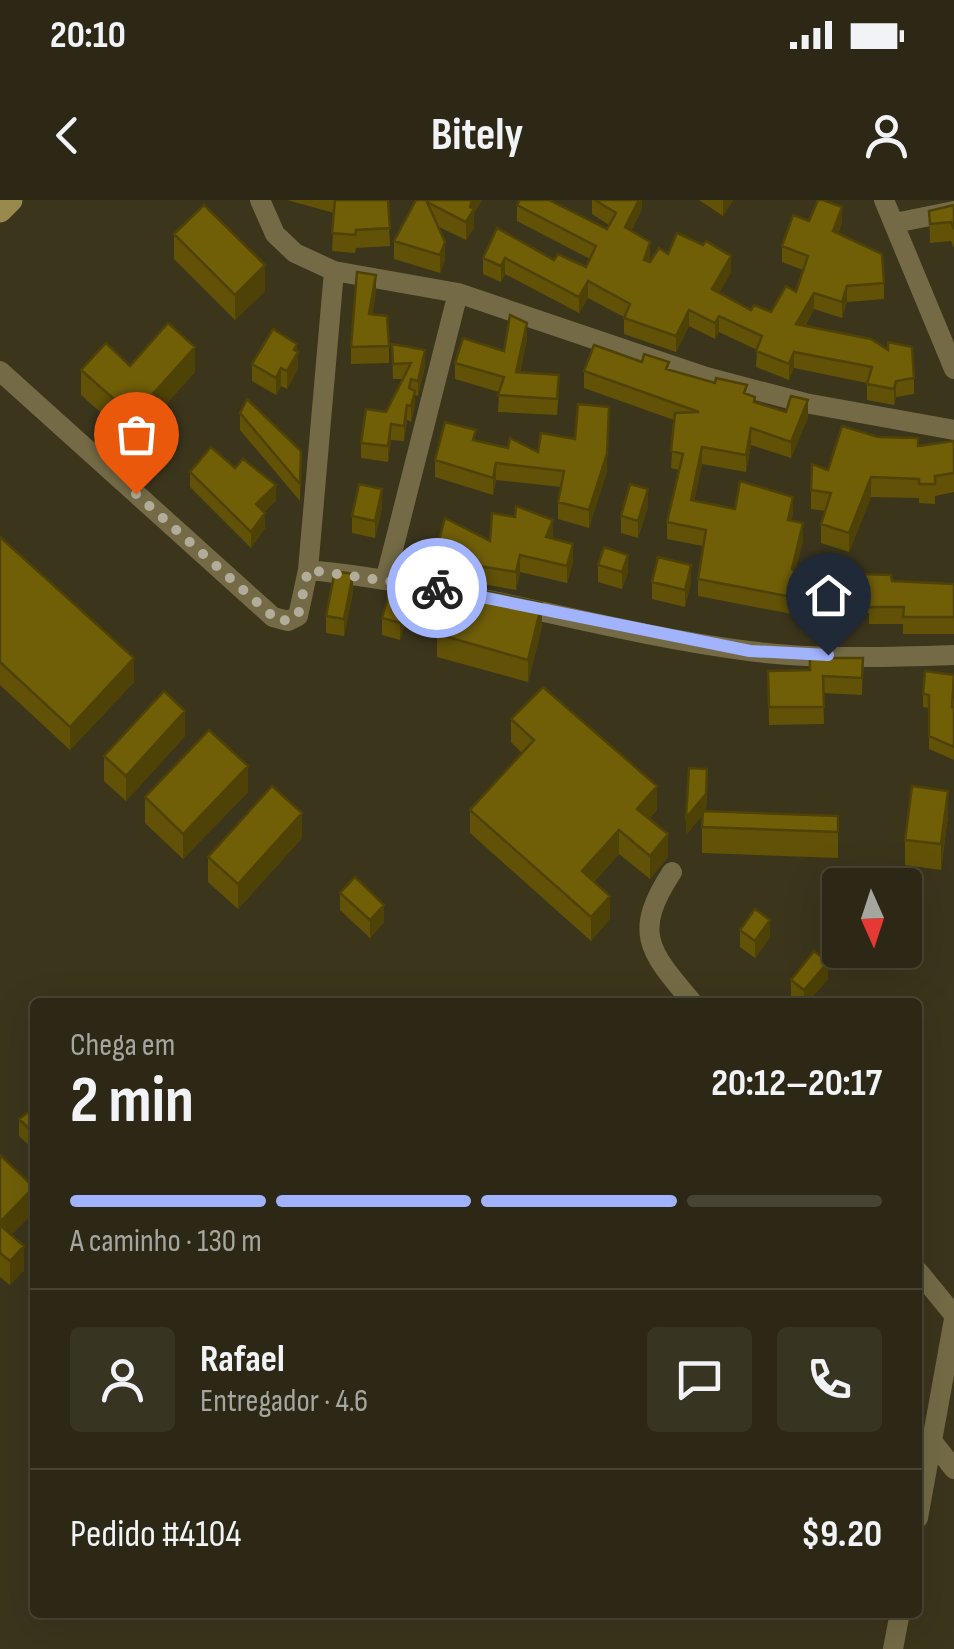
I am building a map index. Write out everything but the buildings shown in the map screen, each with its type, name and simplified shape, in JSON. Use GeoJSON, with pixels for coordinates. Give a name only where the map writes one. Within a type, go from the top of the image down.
{"type":"FeatureCollection","features":[{"type":"Feature","properties":{"kind":"main road"},"geometry":{"type":"LineString","coordinates":[[0,210],[10,200]]}},
{"type":"Feature","properties":{"kind":"street"},"geometry":{"type":"LineString","coordinates":[[260,200],[275,234],[295,253],[334,271],[458,293],[706,378],[805,403],[954,430]]}},
{"type":"Feature","properties":{"kind":"street"},"geometry":{"type":"LineString","coordinates":[[884,200],[954,369]]}},
{"type":"Feature","properties":{"kind":"street"},"geometry":{"type":"LineString","coordinates":[[895,222],[954,211]]}},
{"type":"Feature","properties":{"kind":"street"},"geometry":{"type":"LineString","coordinates":[[0,371],[279,622],[298,616],[308,570],[334,271]]}},
{"type":"Feature","properties":{"kind":"street"},"geometry":{"type":"LineString","coordinates":[[386,577],[458,293]]}},
{"type":"Feature","properties":{"kind":"street"},"geometry":{"type":"LineString","coordinates":[[308,570],[386,577],[750,651],[868,657],[954,654]]}},
{"type":"Feature","properties":{"kind":"street"},"geometry":{"type":"LineString","coordinates":[[672,872],[651,904],[647,934],[657,961],[689,998]]}},
{"type":"Feature","properties":{"kind":"street"},"geometry":{"type":"LineString","coordinates":[[922,1276],[954,1317],[922,1496]]}},
{"type":"Feature","properties":{"kind":"street"},"geometry":{"type":"LineString","coordinates":[[932,1441],[954,1470]]}},
{"type":"Feature","properties":{"kind":"street"},"geometry":{"type":"LineString","coordinates":[[894,1649],[899,1618]]}},
{"type":"Feature","properties":{"kind":"way so far"},"geometry":{"type":"LineString","coordinates":[[136,494],[279,622],[298,616],[308,570],[386,577],[437,588]]}},
{"type":"Feature","properties":{"kind":"route"},"geometry":{"type":"LineString","coordinates":[[437,588],[750,651],[828,655]]}}]}
